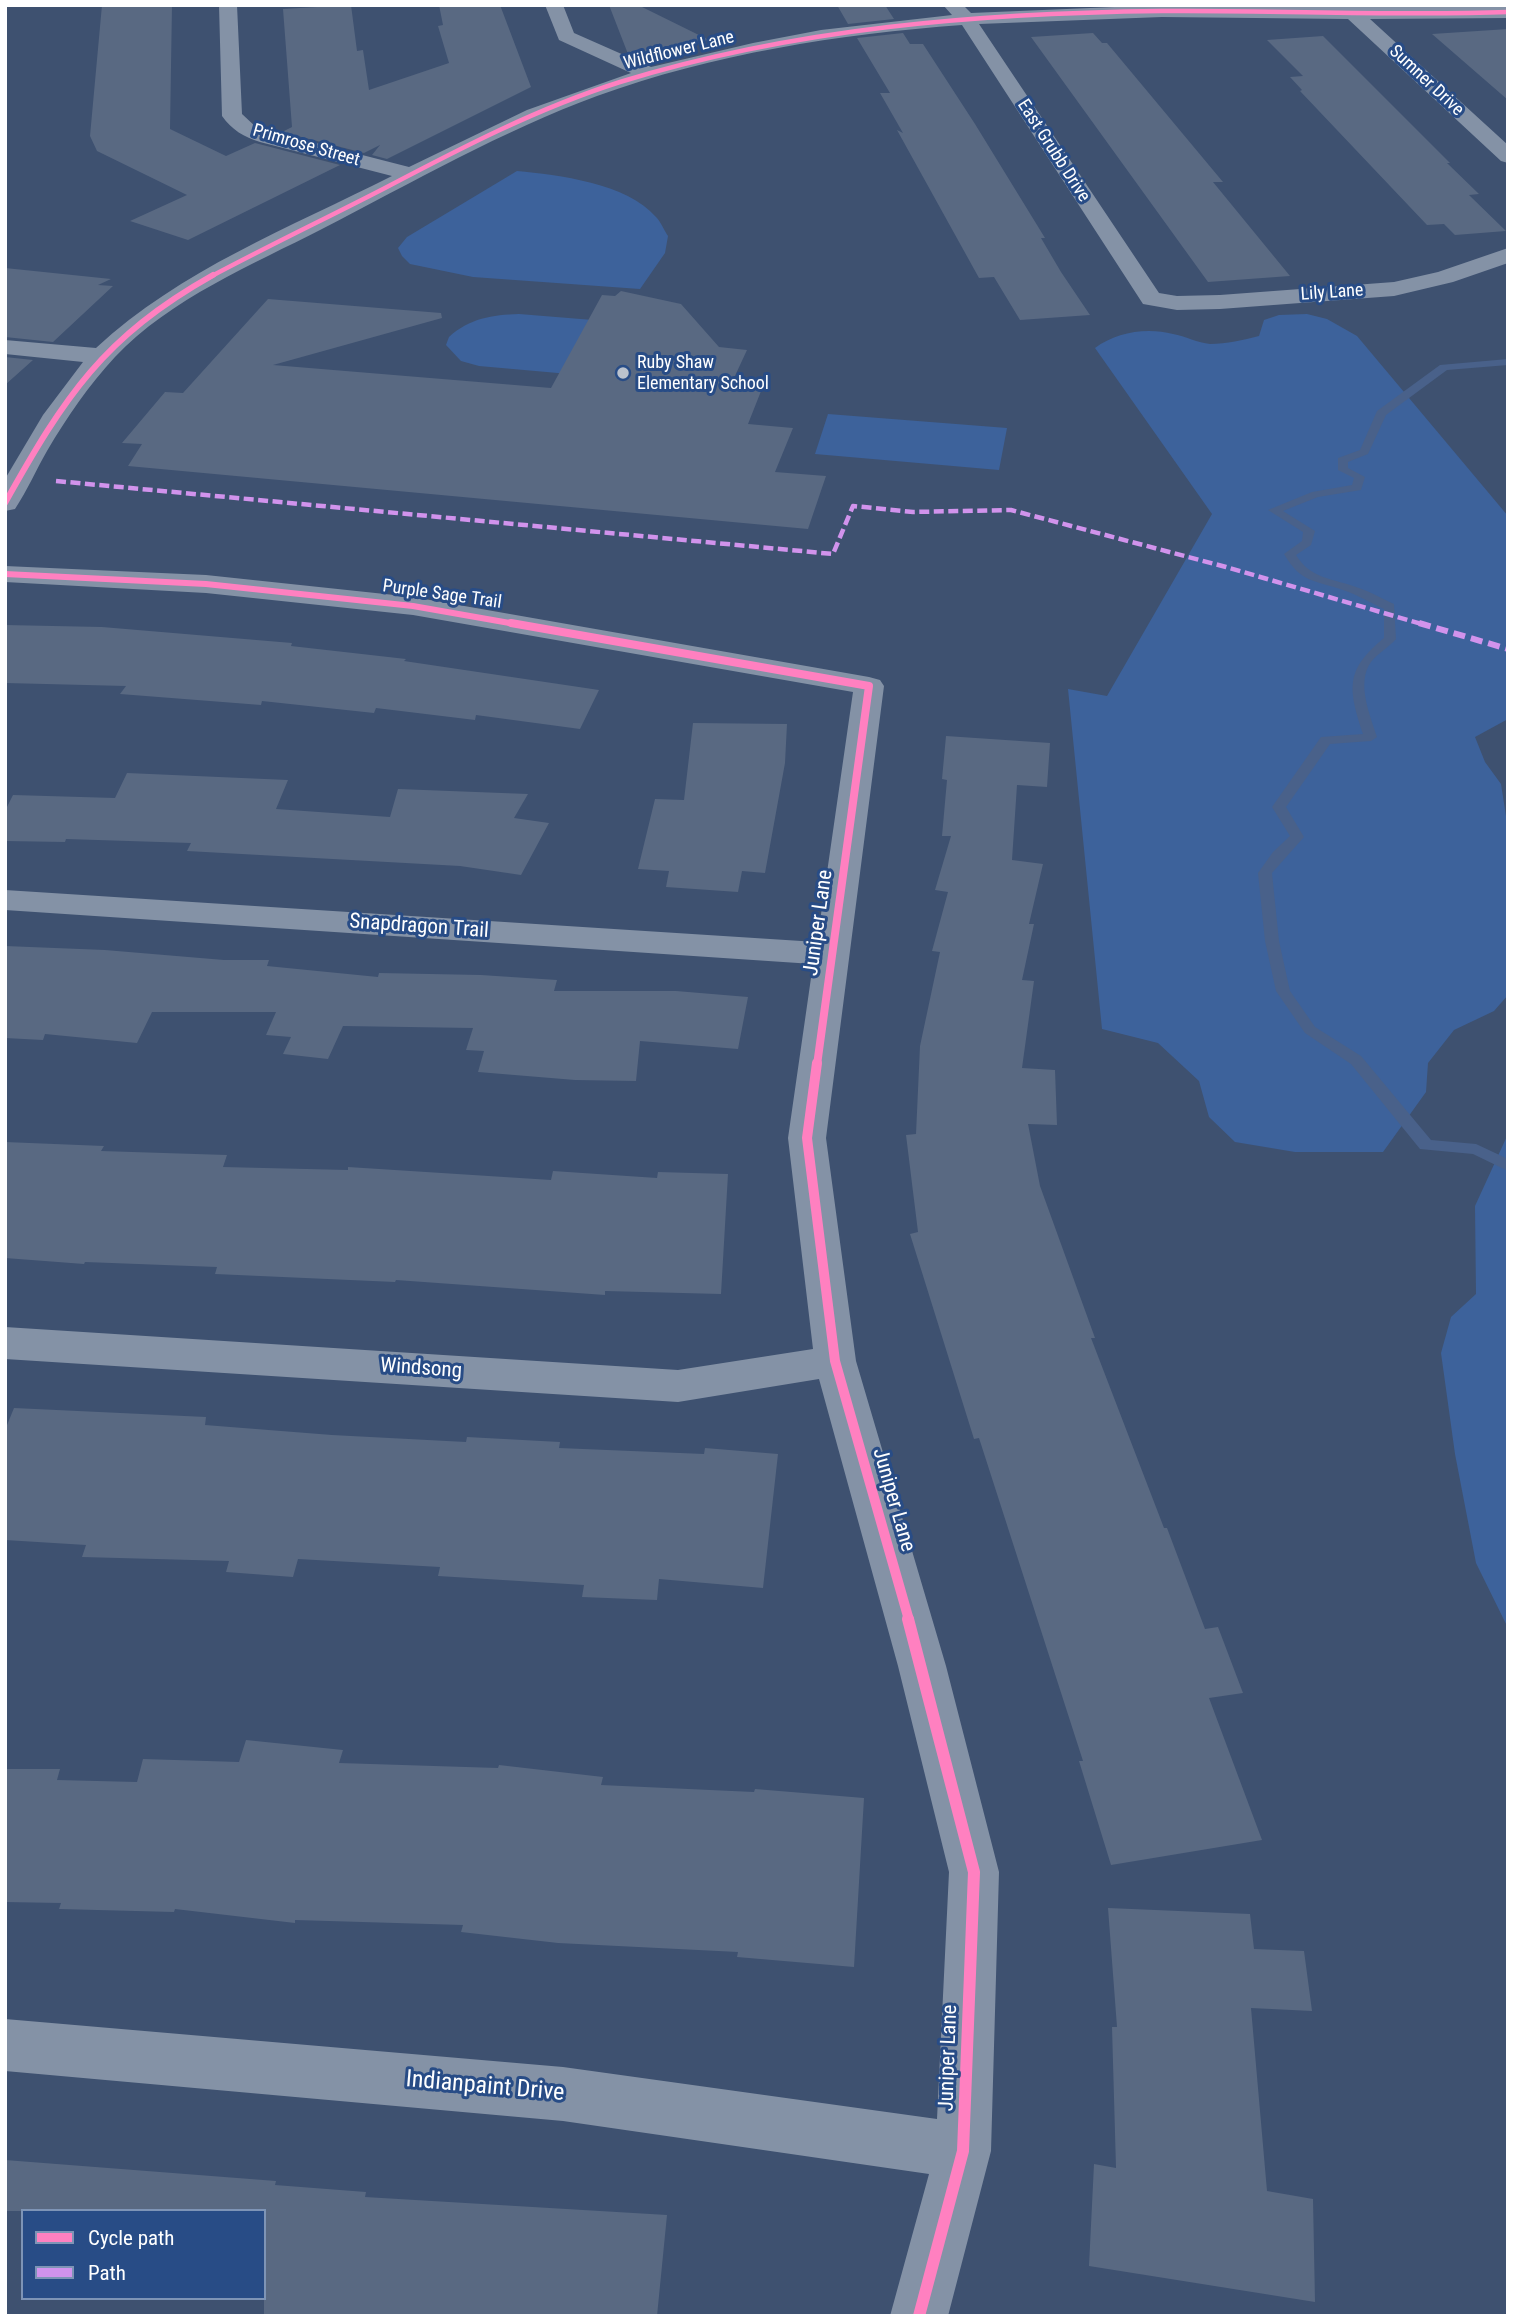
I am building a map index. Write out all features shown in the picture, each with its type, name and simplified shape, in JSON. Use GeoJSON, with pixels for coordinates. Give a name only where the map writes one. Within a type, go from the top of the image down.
{"type":"FeatureCollection","features":[{"type":"Feature","properties":{"kind":"street","name":"Primrose Street"},"geometry":{"type":"LineString","coordinates":[[228,5],[232,116],[238,124],[267,138],[411,174]]}},
{"type":"Feature","properties":{"kind":"street"},"geometry":{"type":"LineString","coordinates":[[554,5],[566,36],[594,51],[650,74]]}},
{"type":"Feature","properties":{"kind":"street","name":"Sumner Drive"},"geometry":{"type":"LineString","coordinates":[[1350,10],[1508,158]]}},
{"type":"Feature","properties":{"kind":"street","name":"Wildflower Lane"},"geometry":{"type":"LineString","coordinates":[[5,503],[78,386],[103,356],[155,313],[211,276],[526,117],[650,74],[724,55],[959,12],[1508,12]]}},
{"type":"Feature","properties":{"kind":"street","name":"East Grubb Drive"},"geometry":{"type":"LineString","coordinates":[[959,12],[1151,299]]}},
{"type":"Feature","properties":{"kind":"street","name":"Lily Lane"},"geometry":{"type":"LineString","coordinates":[[1151,299],[1177,303],[1220,302],[1394,289],[1445,278],[1508,256]]}},
{"type":"Feature","properties":{"kind":"street"},"geometry":{"type":"LineString","coordinates":[[5,347],[103,356]]}},
{"type":"Feature","properties":{"kind":"street","name":"Purple Sage Trail"},"geometry":{"type":"LineString","coordinates":[[5,574],[206,584],[413,606],[541,626],[869,686]]}},
{"type":"Feature","properties":{"kind":"street","name":"Juniper Lane"},"geometry":{"type":"LineString","coordinates":[[869,686],[807,1138],[835,1361],[922,1666],[974,1872],[963,2151],[919,2316]]}},
{"type":"Feature","properties":{"kind":"street","name":"Snapdragon Trail"},"geometry":{"type":"LineString","coordinates":[[5,900],[832,954]]}},
{"type":"Feature","properties":{"kind":"street","name":"Windsong"},"geometry":{"type":"LineString","coordinates":[[5,1343],[678,1386],[835,1361]]}},
{"type":"Feature","properties":{"kind":"street","name":"Indianpaint Drive"},"geometry":{"type":"LineString","coordinates":[[5,2045],[563,2094],[963,2151]]}},
{"type":"Feature","properties":{"kind":"shaded area"},"geometry":{"type":"Polygon","coordinates":[[[517,171],[571,178],[610,189],[643,205],[656,217],[668,236],[665,253],[640,289],[473,277],[410,264],[402,256],[398,248],[407,237],[517,171]]]}},
{"type":"Feature","properties":{"kind":"shaded area"},"geometry":{"type":"Polygon","coordinates":[[[519,314],[593,320],[569,374],[479,366],[461,361],[446,345],[449,337],[473,322],[519,314]]]}},
{"type":"Feature","properties":{"kind":"shaded area"},"geometry":{"type":"Polygon","coordinates":[[[1307,314],[1327,319],[1357,336],[1508,516],[1508,719],[1475,737],[1485,762],[1501,784],[1508,829],[1508,995],[1494,1011],[1454,1030],[1428,1063],[1426,1092],[1383,1152],[1295,1152],[1235,1142],[1209,1117],[1199,1081],[1158,1043],[1102,1029],[1068,689],[1107,696],[1212,514],[1095,348],[1112,338],[1142,331],[1163,332],[1210,344],[1229,343],[1259,336],[1264,320],[1279,315],[1307,314]]]}},
{"type":"Feature","properties":{"kind":"shaded area"},"geometry":{"type":"Polygon","coordinates":[[[828,414],[1007,428],[999,470],[815,454],[828,414]]]}},
{"type":"Feature","properties":{"kind":"shaded area"},"geometry":{"type":"Polygon","coordinates":[[[1508,1134],[1508,1628],[1476,1563],[1455,1454],[1441,1353],[1451,1317],[1476,1294],[1475,1206],[1508,1134]]]}},
{"type":"Feature","properties":{"kind":"building"},"geometry":{"type":"Polygon","coordinates":[[[102,5],[172,5],[170,129],[226,156],[255,143],[340,165],[188,240],[130,221],[187,195],[97,151],[90,136],[102,5]]]}},
{"type":"Feature","properties":{"kind":"building"},"geometry":{"type":"Polygon","coordinates":[[[351,5],[357,51],[363,50],[369,90],[449,63],[438,26],[443,25],[439,5],[500,5],[531,87],[387,159],[372,155],[380,145],[364,153],[282,132],[292,127],[283,9],[351,5]]]}},
{"type":"Feature","properties":{"kind":"building"},"geometry":{"type":"Polygon","coordinates":[[[609,5],[638,5],[709,40],[637,58],[628,54],[609,5]]]}},
{"type":"Feature","properties":{"kind":"building"},"geometry":{"type":"Polygon","coordinates":[[[837,5],[885,5],[894,19],[848,24],[837,5]]]}},
{"type":"Feature","properties":{"kind":"building"},"geometry":{"type":"Polygon","coordinates":[[[1508,29],[1508,100],[1432,34],[1508,29]]]}},
{"type":"Feature","properties":{"kind":"building"},"geometry":{"type":"Polygon","coordinates":[[[903,33],[910,44],[923,44],[975,124],[1045,238],[1041,238],[1061,272],[1090,315],[1020,320],[994,277],[979,278],[897,130],[903,133],[880,93],[890,93],[857,38],[903,33]]]}},
{"type":"Feature","properties":{"kind":"building"},"geometry":{"type":"Polygon","coordinates":[[[1093,33],[1102,43],[1107,43],[1223,182],[1213,182],[1290,276],[1208,282],[1031,37],[1093,33]]]}},
{"type":"Feature","properties":{"kind":"building"},"geometry":{"type":"Polygon","coordinates":[[[1323,36],[1450,163],[1447,163],[1479,194],[1469,195],[1506,231],[1455,235],[1444,224],[1427,225],[1300,91],[1302,90],[1290,77],[1303,76],[1267,40],[1323,36]]]}},
{"type":"Feature","properties":{"kind":"building"},"geometry":{"type":"Polygon","coordinates":[[[5,268],[111,279],[98,285],[113,286],[53,342],[5,337],[5,268]]]}},
{"type":"Feature","properties":{"kind":"building"},"geometry":{"type":"Polygon","coordinates":[[[621,291],[681,304],[719,347],[747,350],[734,378],[765,381],[748,424],[793,428],[775,472],[826,476],[808,529],[128,466],[142,444],[122,443],[165,392],[183,393],[268,299],[441,313],[442,318],[273,365],[551,388],[602,295],[615,296],[621,291]]]}},
{"type":"Feature","properties":{"kind":"building"},"geometry":{"type":"Polygon","coordinates":[[[5,357],[33,360],[5,385],[5,357]]]}},
{"type":"Feature","properties":{"kind":"building"},"geometry":{"type":"Polygon","coordinates":[[[5,625],[102,627],[292,643],[291,646],[406,659],[404,661],[599,690],[580,729],[476,715],[475,720],[376,708],[374,713],[262,701],[261,705],[120,694],[126,686],[5,683],[5,625]]]}},
{"type":"Feature","properties":{"kind":"building"},"geometry":{"type":"Polygon","coordinates":[[[693,723],[787,724],[785,763],[765,873],[742,871],[738,892],[666,887],[669,871],[638,869],[655,799],[684,800],[693,723]]]}},
{"type":"Feature","properties":{"kind":"building"},"geometry":{"type":"Polygon","coordinates":[[[946,736],[1050,743],[1047,787],[1017,785],[1012,860],[1043,864],[1029,924],[1034,924],[1022,980],[1034,981],[1022,1068],[1055,1070],[1057,1125],[1028,1124],[1040,1186],[1095,1338],[1091,1338],[1205,1629],[1218,1627],[1243,1693],[1209,1698],[1262,1840],[1111,1865],[1079,1761],[1083,1761],[979,1438],[974,1439],[910,1234],[918,1232],[906,1135],[916,1134],[920,1046],[940,952],[932,951],[948,892],[935,890],[951,836],[942,836],[947,780],[942,779],[946,736]]]}},
{"type":"Feature","properties":{"kind":"building"},"geometry":{"type":"Polygon","coordinates":[[[127,773],[288,780],[276,809],[390,817],[398,789],[528,794],[514,818],[549,823],[521,875],[460,866],[187,851],[191,843],[66,839],[65,842],[5,841],[5,811],[13,795],[115,798],[127,773]]]}},
{"type":"Feature","properties":{"kind":"building"},"geometry":{"type":"Polygon","coordinates":[[[5,946],[105,950],[224,960],[269,960],[267,966],[378,977],[379,973],[557,980],[554,991],[676,991],[748,997],[738,1049],[640,1041],[636,1081],[575,1080],[478,1072],[484,1051],[466,1050],[473,1028],[343,1026],[328,1059],[283,1054],[291,1037],[266,1035],[276,1012],[152,1012],[137,1043],[45,1034],[43,1040],[5,1038],[5,946]]]}},
{"type":"Feature","properties":{"kind":"building"},"geometry":{"type":"Polygon","coordinates":[[[5,1142],[104,1146],[101,1151],[227,1155],[223,1167],[348,1170],[348,1167],[551,1180],[553,1171],[657,1178],[658,1172],[728,1174],[721,1294],[605,1291],[605,1295],[396,1280],[215,1274],[217,1267],[84,1264],[5,1258],[5,1142]]]}},
{"type":"Feature","properties":{"kind":"building"},"geometry":{"type":"Polygon","coordinates":[[[14,1408],[206,1417],[205,1425],[332,1435],[466,1442],[467,1437],[560,1442],[559,1448],[704,1454],[705,1448],[778,1454],[763,1588],[659,1579],[657,1600],[582,1597],[584,1585],[438,1576],[440,1567],[298,1559],[293,1577],[226,1572],[229,1561],[82,1557],[86,1545],[5,1540],[5,1430],[14,1408]]]}},
{"type":"Feature","properties":{"kind":"building"},"geometry":{"type":"Polygon","coordinates":[[[246,1740],[343,1750],[339,1763],[498,1768],[499,1765],[603,1777],[601,1785],[754,1792],[755,1789],[864,1798],[854,1967],[737,1957],[738,1952],[558,1943],[461,1932],[463,1925],[295,1920],[295,1923],[175,1909],[174,1912],[59,1909],[61,1903],[5,1902],[5,1769],[60,1769],[57,1780],[137,1782],[143,1759],[239,1762],[246,1740]]]}},
{"type":"Feature","properties":{"kind":"building"},"geometry":{"type":"Polygon","coordinates":[[[1108,1908],[1250,1914],[1254,1949],[1304,1951],[1312,2011],[1251,2008],[1267,2191],[1313,2199],[1315,2302],[1089,2266],[1094,2164],[1116,2168],[1112,2027],[1117,2027],[1108,1908]]]}},
{"type":"Feature","properties":{"kind":"building"},"geometry":{"type":"Polygon","coordinates":[[[5,2160],[276,2181],[275,2185],[366,2192],[365,2197],[667,2215],[657,2316],[264,2316],[266,2209],[5,2211],[5,2160]]]}},
{"type":"Feature","properties":{"kind":"waterway"},"geometry":{"type":"LineString","coordinates":[[1508,362],[1444,367],[1381,413],[1364,452],[1342,460],[1343,470],[1360,477],[1357,488],[1316,494],[1274,510],[1309,531],[1307,543],[1290,554],[1302,571],[1315,579],[1349,588],[1390,607],[1390,639],[1367,659],[1359,679],[1360,700],[1371,737],[1326,740],[1279,807],[1297,837],[1278,855],[1265,873],[1272,941],[1283,991],[1310,1030],[1356,1060],[1426,1145],[1476,1149],[1508,1166]]}},
{"type":"Feature","properties":{"kind":"marked path"},"geometry":{"type":"LineString","coordinates":[[56,481],[833,554],[853,506],[913,512],[1011,510],[1226,567],[1508,649]]}},
{"type":"Feature","properties":{"kind":"cycle path"},"geometry":{"type":"LineString","coordinates":[[5,503],[45,432],[79,382],[118,341],[163,306],[211,276],[479,140],[534,114],[620,82],[753,48],[821,36],[957,20],[1162,11],[1421,14],[1508,12]]}},
{"type":"Feature","properties":{"kind":"cycle path"},"geometry":{"type":"LineString","coordinates":[[5,574],[206,584],[413,606],[869,686],[807,1138],[835,1361],[922,1666],[974,1872],[963,2151],[919,2316]]}},
{"type":"Feature","properties":{"kind":"place","name":"Ruby Shaw Elementary School"},"geometry":{"type":"Point","coordinates":[623,373]}}]}
